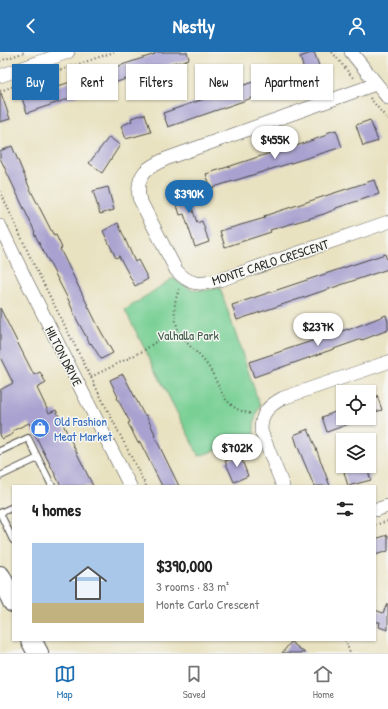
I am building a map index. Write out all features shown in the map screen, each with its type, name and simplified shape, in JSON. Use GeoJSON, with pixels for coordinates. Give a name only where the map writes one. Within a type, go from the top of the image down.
{"type":"FeatureCollection","features":[{"type":"Feature","properties":{"kind":"main road"},"geometry":{"type":"LineString","coordinates":[[0,576],[12,600]]}},
{"type":"Feature","properties":{"kind":"main road"},"geometry":{"type":"LineString","coordinates":[[32,641],[38,653]]}},
{"type":"Feature","properties":{"kind":"street"},"geometry":{"type":"LineString","coordinates":[[0,76],[68,52]]}},
{"type":"Feature","properties":{"kind":"street"},"geometry":{"type":"LineString","coordinates":[[350,52],[388,98]]}},
{"type":"Feature","properties":{"kind":"street"},"geometry":{"type":"LineString","coordinates":[[186,279],[176,270],[139,198],[138,186],[142,174],[152,165],[168,158],[376,84]]}},
{"type":"Feature","properties":{"kind":"street","name":"MONTE CARLO CRESCENT"},"geometry":{"type":"LineString","coordinates":[[186,279],[192,283],[204,284],[220,280],[388,222]]}},
{"type":"Feature","properties":{"kind":"street","name":"HILTON DRIVE"},"geometry":{"type":"LineString","coordinates":[[0,226],[129,485]]}},
{"type":"Feature","properties":{"kind":"street"},"geometry":{"type":"LineString","coordinates":[[282,485],[261,431],[263,416],[271,404],[283,398],[388,362]]}},
{"type":"Feature","properties":{"kind":"street"},"geometry":{"type":"LineString","coordinates":[[376,510],[388,506]]}},
{"type":"Feature","properties":{"kind":"lane"},"geometry":{"type":"LineString","coordinates":[[0,451],[28,438],[52,485]]}},
{"type":"Feature","properties":{"kind":"lane"},"geometry":{"type":"LineString","coordinates":[[0,476],[38,458]]}},
{"type":"Feature","properties":{"kind":"lane"},"geometry":{"type":"LineString","coordinates":[[12,507],[0,513],[12,538]]}},
{"type":"Feature","properties":{"kind":"path"},"geometry":{"type":"LineString","coordinates":[[0,60],[25,52]]}},
{"type":"Feature","properties":{"kind":"path"},"geometry":{"type":"LineString","coordinates":[[0,91],[114,52]]}},
{"type":"Feature","properties":{"kind":"path"},"geometry":{"type":"LineString","coordinates":[[0,191],[33,262],[145,485]]}},
{"type":"Feature","properties":{"kind":"path"},"geometry":{"type":"LineString","coordinates":[[186,279],[179,291],[174,310],[175,322],[179,333],[208,366],[219,389],[231,405],[239,410],[263,416]]}},
{"type":"Feature","properties":{"kind":"path"},"geometry":{"type":"LineString","coordinates":[[91,377],[143,351],[157,341],[179,333]]}},
{"type":"Feature","properties":{"kind":"path"},"geometry":{"type":"LineString","coordinates":[[376,525],[388,521]]}},
{"type":"Feature","properties":{"kind":"path"},"geometry":{"type":"LineString","coordinates":[[345,641],[350,653]]}},
{"type":"Feature","properties":{"kind":"green space","name":"Valhalla Park"},"geometry":{"type":"Polygon","coordinates":[[[173,278],[185,286],[195,290],[220,288],[260,406],[255,418],[254,438],[199,456],[125,310],[173,278]]]}},
{"type":"Feature","properties":{"kind":"building"},"geometry":{"type":"Polygon","coordinates":[[[155,52],[187,52],[189,59],[170,64],[126,64],[126,79],[118,82],[118,66],[155,54],[155,52]]]}},
{"type":"Feature","properties":{"kind":"building"},"geometry":{"type":"Polygon","coordinates":[[[314,52],[318,64],[302,64],[300,57],[314,52]]]}},
{"type":"Feature","properties":{"kind":"building"},"geometry":{"type":"Polygon","coordinates":[[[67,83],[67,99],[27,113],[23,100],[59,100],[59,86],[67,83]]]}},
{"type":"Feature","properties":{"kind":"building"},"geometry":{"type":"Polygon","coordinates":[[[251,83],[251,98],[168,127],[163,113],[201,100],[243,100],[243,85],[251,83]]]}},
{"type":"Feature","properties":{"kind":"building"},"geometry":{"type":"Polygon","coordinates":[[[0,93],[10,119],[0,122],[0,93]]]}},
{"type":"Feature","properties":{"kind":"building"},"geometry":{"type":"Polygon","coordinates":[[[145,114],[151,132],[126,139],[121,126],[132,121],[131,118],[145,114]]]}},
{"type":"Feature","properties":{"kind":"building"},"geometry":{"type":"Polygon","coordinates":[[[370,120],[378,141],[363,146],[356,125],[370,120]]]}},
{"type":"Feature","properties":{"kind":"building"},"geometry":{"type":"Polygon","coordinates":[[[336,130],[342,147],[211,188],[206,174],[295,145],[296,146],[327,135],[326,133],[336,130]]]}},
{"type":"Feature","properties":{"kind":"building"},"geometry":{"type":"Polygon","coordinates":[[[109,137],[120,145],[102,173],[89,163],[109,137]]]}},
{"type":"Feature","properties":{"kind":"building"},"geometry":{"type":"Polygon","coordinates":[[[12,146],[30,189],[54,236],[56,235],[62,248],[60,249],[113,353],[101,359],[91,343],[90,344],[77,320],[68,299],[34,233],[35,232],[0,158],[0,151],[12,146]]]}},
{"type":"Feature","properties":{"kind":"building"},"geometry":{"type":"Polygon","coordinates":[[[374,180],[379,194],[336,208],[324,214],[270,230],[271,232],[225,247],[220,231],[265,218],[264,216],[374,180]]]}},
{"type":"Feature","properties":{"kind":"building"},"geometry":{"type":"Polygon","coordinates":[[[184,182],[197,223],[202,221],[209,242],[195,247],[184,214],[180,215],[170,187],[184,182]]]}},
{"type":"Feature","properties":{"kind":"building"},"geometry":{"type":"Polygon","coordinates":[[[108,187],[114,210],[100,214],[93,191],[108,187]]]}},
{"type":"Feature","properties":{"kind":"building"},"geometry":{"type":"Polygon","coordinates":[[[118,223],[135,262],[138,260],[148,279],[135,286],[119,256],[116,258],[103,231],[118,223]]]}},
{"type":"Feature","properties":{"kind":"building"},"geometry":{"type":"Polygon","coordinates":[[[385,254],[388,262],[388,269],[237,320],[232,305],[385,254]]]}},
{"type":"Feature","properties":{"kind":"building"},"geometry":{"type":"Polygon","coordinates":[[[0,308],[34,375],[40,372],[46,383],[37,388],[49,413],[56,410],[93,485],[60,485],[29,423],[12,431],[13,434],[2,439],[0,434],[0,390],[13,383],[0,357],[0,308]]]}},
{"type":"Feature","properties":{"kind":"building"},"geometry":{"type":"Polygon","coordinates":[[[386,315],[388,330],[254,377],[249,362],[348,330],[386,315]]]}},
{"type":"Feature","properties":{"kind":"building"},"geometry":{"type":"Polygon","coordinates":[[[123,374],[144,415],[146,415],[179,485],[162,485],[140,442],[138,443],[128,423],[130,422],[117,398],[118,397],[110,380],[123,374]]]}},
{"type":"Feature","properties":{"kind":"building"},"geometry":{"type":"Polygon","coordinates":[[[376,395],[382,410],[376,412],[376,395]]]}},
{"type":"Feature","properties":{"kind":"building"},"geometry":{"type":"Polygon","coordinates":[[[336,412],[336,425],[346,425],[327,432],[322,417],[336,412]]]}},
{"type":"Feature","properties":{"kind":"building"},"geometry":{"type":"Polygon","coordinates":[[[308,429],[330,485],[314,485],[294,435],[308,429]]]}},
{"type":"Feature","properties":{"kind":"building"},"geometry":{"type":"Polygon","coordinates":[[[240,455],[248,476],[234,482],[225,461],[240,455]]]}},
{"type":"Feature","properties":{"kind":"building"},"geometry":{"type":"Polygon","coordinates":[[[344,473],[368,473],[371,480],[348,485],[344,473]]]}},
{"type":"Feature","properties":{"kind":"building"},"geometry":{"type":"Polygon","coordinates":[[[388,535],[388,551],[376,555],[376,539],[388,535]]]}},
{"type":"Feature","properties":{"kind":"building"},"geometry":{"type":"Polygon","coordinates":[[[388,604],[388,630],[379,627],[380,622],[376,622],[376,610],[383,613],[388,604]]]}},
{"type":"Feature","properties":{"kind":"building"},"geometry":{"type":"Polygon","coordinates":[[[291,642],[305,653],[282,653],[291,642]]]}},
{"type":"Feature","properties":{"kind":"place","name":"Old Fashion Meat Market"},"geometry":{"type":"Point","coordinates":[40,428]}}]}
